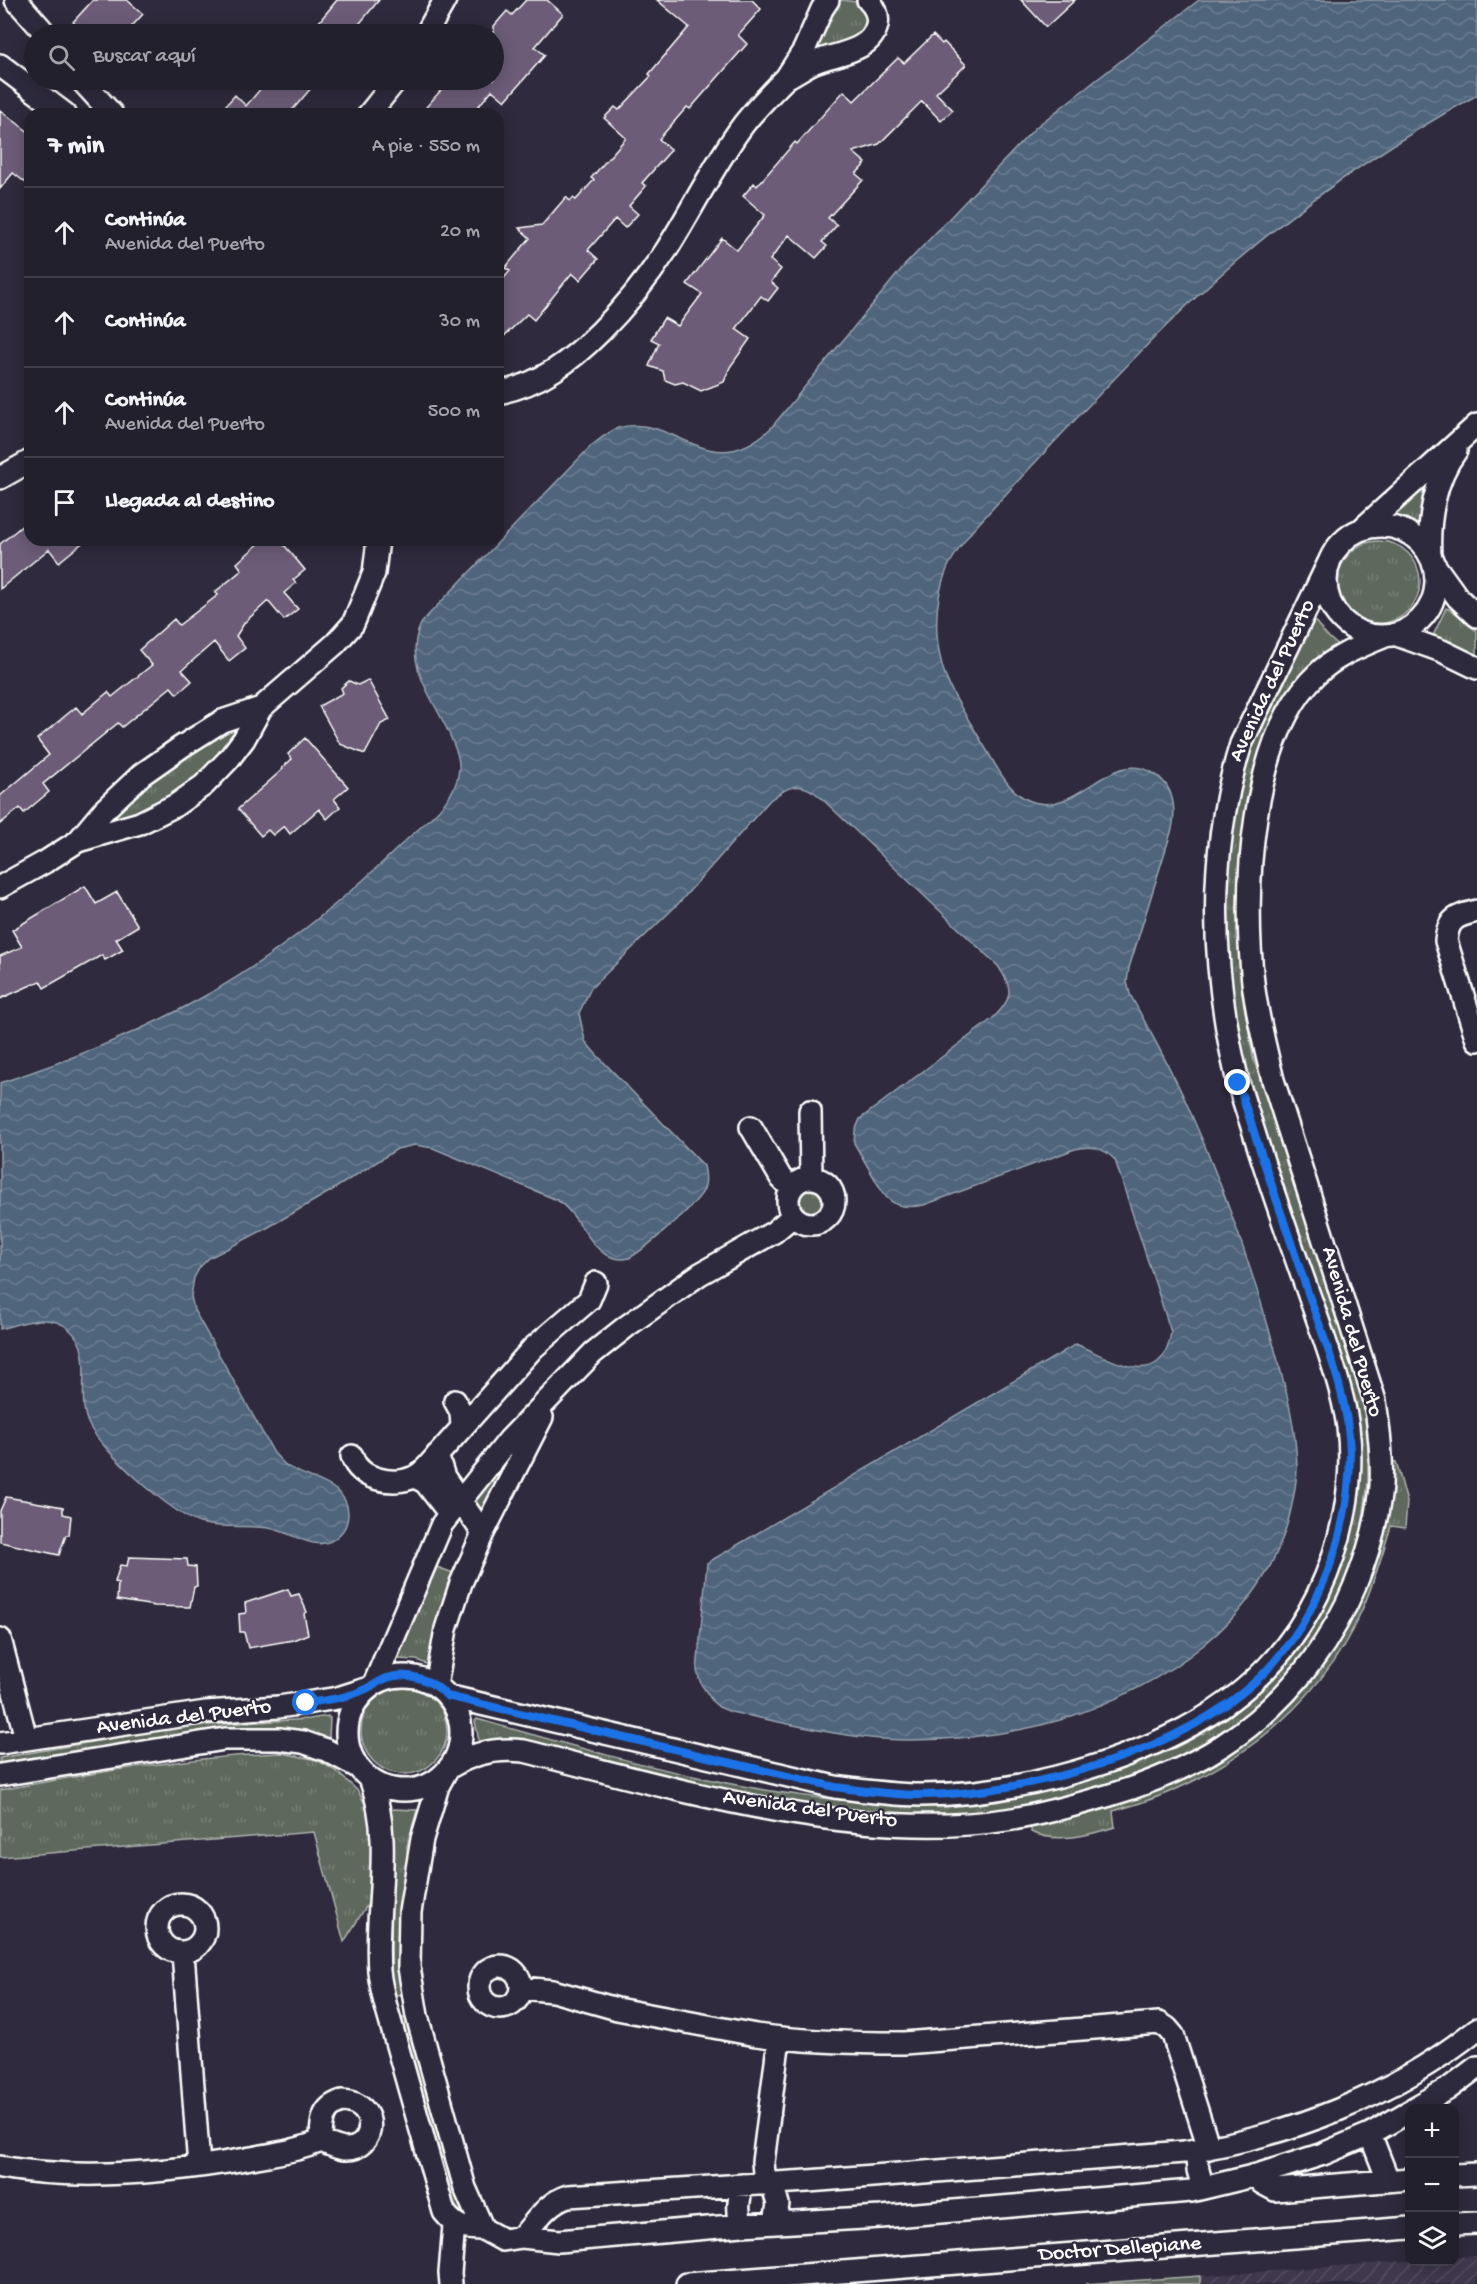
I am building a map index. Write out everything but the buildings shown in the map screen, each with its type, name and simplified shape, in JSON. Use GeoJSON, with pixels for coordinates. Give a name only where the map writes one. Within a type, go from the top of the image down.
{"type":"FeatureCollection","features":[{"type":"Feature","properties":{"kind":"street"},"geometry":{"type":"LineString","coordinates":[[0,4],[10,0]]}},
{"type":"Feature","properties":{"kind":"street"},"geometry":{"type":"LineString","coordinates":[[16,0],[37,24]]}},
{"type":"Feature","properties":{"kind":"street"},"geometry":{"type":"LineString","coordinates":[[432,24],[445,0]]}},
{"type":"Feature","properties":{"kind":"street"},"geometry":{"type":"LineString","coordinates":[[504,392],[543,379],[563,365],[619,312],[666,249],[723,154],[744,125],[786,78],[804,50],[828,0]]}},
{"type":"Feature","properties":{"kind":"street"},"geometry":{"type":"LineString","coordinates":[[786,78],[815,62],[865,44],[875,34],[878,20],[874,6],[868,0]]}},
{"type":"Feature","properties":{"kind":"street"},"geometry":{"type":"LineString","coordinates":[[0,64],[24,82]]}},
{"type":"Feature","properties":{"kind":"street"},"geometry":{"type":"LineString","coordinates":[[34,90],[57,108]]}},
{"type":"Feature","properties":{"kind":"street"},"geometry":{"type":"LineString","coordinates":[[90,90],[107,108]]}},
{"type":"Feature","properties":{"kind":"street"},"geometry":{"type":"LineString","coordinates":[[374,108],[388,90]]}},
{"type":"Feature","properties":{"kind":"street"},"geometry":{"type":"LineString","coordinates":[[1360,531],[1477,425]]}},
{"type":"Feature","properties":{"kind":"street"},"geometry":{"type":"LineString","coordinates":[[1390,636],[1411,629],[1431,608],[1436,594],[1437,579],[1428,530],[1433,503],[1452,457],[1477,425]]}},
{"type":"Feature","properties":{"kind":"street"},"geometry":{"type":"LineString","coordinates":[[0,478],[24,464]]}},
{"type":"Feature","properties":{"kind":"street"},"geometry":{"type":"LineString","coordinates":[[1477,616],[1458,598],[1427,550],[1416,538],[1401,530],[1385,526],[1368,527],[1340,544],[1331,558],[1326,574],[1331,605],[1352,629],[1367,635],[1390,636],[1442,651],[1477,668]]}},
{"type":"Feature","properties":{"kind":"street"},"geometry":{"type":"LineString","coordinates":[[0,887],[78,841],[140,823],[176,805],[204,785],[244,739],[261,708],[336,644],[352,624],[374,573],[377,546]]}},
{"type":"Feature","properties":{"kind":"street","name":"Avenida del Puerto"},"geometry":{"type":"LineString","coordinates":[[442,1691],[835,1787],[880,1793],[923,1795],[962,1793],[1024,1783],[1101,1764],[1170,1736],[1197,1722],[1235,1697],[1265,1671],[1310,1609],[1337,1548],[1344,1515],[1350,1453],[1344,1407],[1330,1356],[1238,1083],[1225,1025],[1218,968],[1216,919],[1218,872],[1232,774],[1240,744],[1331,558]]}},
{"type":"Feature","properties":{"kind":"street","name":"Avenida del Puerto"},"geometry":{"type":"LineString","coordinates":[[448,1770],[473,1755],[497,1750],[517,1750],[746,1804],[860,1822],[948,1824],[1005,1820],[1088,1802],[1142,1786],[1178,1771],[1229,1743],[1248,1729],[1287,1693],[1321,1650],[1338,1620],[1359,1573],[1375,1523],[1381,1493],[1380,1448],[1375,1401],[1273,1080],[1262,1033],[1253,982],[1249,930],[1252,847],[1259,800],[1270,759],[1290,709],[1316,674],[1335,659],[1390,636]]}},
{"type":"Feature","properties":{"kind":"street"},"geometry":{"type":"LineString","coordinates":[[78,841],[104,810],[141,775],[222,721],[261,708]]}},
{"type":"Feature","properties":{"kind":"street"},"geometry":{"type":"LineString","coordinates":[[1477,911],[1460,916],[1451,922],[1447,929],[1446,941],[1477,1040]]}},
{"type":"Feature","properties":{"kind":"street"},"geometry":{"type":"LineString","coordinates":[[810,1111],[811,1178]]}},
{"type":"Feature","properties":{"kind":"street"},"geometry":{"type":"LineString","coordinates":[[751,1127],[781,1178],[791,1188]]}},
{"type":"Feature","properties":{"kind":"street"},"geometry":{"type":"LineString","coordinates":[[811,1178],[825,1182],[830,1188],[835,1203],[833,1210],[822,1222],[807,1224],[793,1216],[788,1203],[791,1188],[803,1179],[811,1178]]}},
{"type":"Feature","properties":{"kind":"street"},"geometry":{"type":"LineString","coordinates":[[793,1216],[774,1232],[700,1274],[645,1312],[593,1353],[509,1440],[454,1506],[431,1549],[370,1686],[355,1702],[348,1717],[346,1734],[349,1751],[376,1795],[382,1839],[379,1971],[385,2003],[444,2212],[454,2225],[467,2229],[483,2229],[503,2241],[522,2237],[559,2241],[742,2225],[881,2217],[1203,2188],[1247,2178],[1323,2154],[1370,2134],[1405,2114]]}},
{"type":"Feature","properties":{"kind":"street"},"geometry":{"type":"LineString","coordinates":[[352,1456],[360,1471],[374,1477],[398,1481],[415,1477],[426,1468],[533,1348],[588,1300],[593,1294],[596,1283]]}},
{"type":"Feature","properties":{"kind":"street"},"geometry":{"type":"LineString","coordinates":[[442,1691],[446,1629],[454,1601],[483,1533],[532,1434],[561,1386]]}},
{"type":"Feature","properties":{"kind":"street"},"geometry":{"type":"LineString","coordinates":[[455,1401],[461,1412],[462,1426]]}},
{"type":"Feature","properties":{"kind":"street"},"geometry":{"type":"LineString","coordinates":[[437,1455],[454,1506]]}},
{"type":"Feature","properties":{"kind":"street"},"geometry":{"type":"LineString","coordinates":[[415,1477],[425,1482],[483,1533]]}},
{"type":"Feature","properties":{"kind":"street"},"geometry":{"type":"LineString","coordinates":[[0,1639],[5,1678],[26,1738]]}},
{"type":"Feature","properties":{"kind":"street"},"geometry":{"type":"LineString","coordinates":[[370,1686],[389,1677],[422,1678],[442,1691],[457,1712],[461,1730],[459,1749],[438,1786],[422,1839],[410,1912],[410,1967],[417,2016],[465,2188],[483,2229]]}},
{"type":"Feature","properties":{"kind":"street","name":"Avenida del Puerto"},"geometry":{"type":"LineString","coordinates":[[0,1743],[206,1712],[306,1703],[338,1698],[370,1686]]}},
{"type":"Feature","properties":{"kind":"street","name":"Avenida del Puerto"},"geometry":{"type":"LineString","coordinates":[[0,1775],[225,1739],[279,1739],[303,1742],[326,1750],[364,1774]]}},
{"type":"Feature","properties":{"kind":"street"},"geometry":{"type":"LineString","coordinates":[[364,1774],[385,1788],[400,1791],[417,1790],[431,1784],[448,1770]]}},
{"type":"Feature","properties":{"kind":"street"},"geometry":{"type":"LineString","coordinates":[[183,1953],[199,2166]]}},
{"type":"Feature","properties":{"kind":"street"},"geometry":{"type":"LineString","coordinates":[[522,1988],[553,1991],[617,2009],[779,2038],[904,2043],[1159,2023],[1173,2035],[1210,2148]]}},
{"type":"Feature","properties":{"kind":"street"},"geometry":{"type":"LineString","coordinates":[[385,2003],[414,1997]]}},
{"type":"Feature","properties":{"kind":"street"},"geometry":{"type":"LineString","coordinates":[[522,2237],[550,2205],[568,2196],[768,2184],[1210,2148],[1277,2132],[1368,2097],[1430,2062],[1477,2029]]}},
{"type":"Feature","properties":{"kind":"street"},"geometry":{"type":"LineString","coordinates":[[776,2223],[778,2204],[768,2184],[762,2162],[779,2038]]}},
{"type":"Feature","properties":{"kind":"street"},"geometry":{"type":"LineString","coordinates":[[1422,2104],[1448,2089],[1477,2067]]}},
{"type":"Feature","properties":{"kind":"street"},"geometry":{"type":"LineString","coordinates":[[1370,2134],[1388,2180]]}},
{"type":"Feature","properties":{"kind":"street"},"geometry":{"type":"LineString","coordinates":[[0,2168],[55,2174],[103,2174],[199,2166],[301,2149],[321,2141]]}},
{"type":"Feature","properties":{"kind":"street"},"geometry":{"type":"LineString","coordinates":[[1210,2148],[1233,2157],[1247,2178],[1275,2190],[1405,2179]]}},
{"type":"Feature","properties":{"kind":"street"},"geometry":{"type":"LineString","coordinates":[[1203,2188],[1196,2159],[1210,2148]]}},
{"type":"Feature","properties":{"kind":"street"},"geometry":{"type":"LineString","coordinates":[[1459,2175],[1477,2174]]}},
{"type":"Feature","properties":{"kind":"street"},"geometry":{"type":"LineString","coordinates":[[742,2225],[738,2203],[743,2185]]}},
{"type":"Feature","properties":{"kind":"street"},"geometry":{"type":"LineString","coordinates":[[1459,2224],[1477,2223]]}},
{"type":"Feature","properties":{"kind":"street"},"geometry":{"type":"LineString","coordinates":[[451,2284],[454,2225]]}},
{"type":"Feature","properties":{"kind":"street","name":"Doctor Dellepiane"},"geometry":{"type":"LineString","coordinates":[[687,2284],[1405,2228]]}},
{"type":"Feature","properties":{"kind":"shaded area"},"geometry":{"type":"Polygon","coordinates":[[[1477,2256],[1477,2284],[1200,2284],[1200,2276],[1405,2261],[1405,2266],[1459,2266],[1459,2257],[1477,2256]]]}},
{"type":"Feature","properties":{"kind":"green space"},"geometry":{"type":"Polygon","coordinates":[[[842,0],[857,2],[869,12],[864,41],[814,59],[807,52],[834,4],[842,0]]]}},
{"type":"Feature","properties":{"kind":"green space"},"geometry":{"type":"Polygon","coordinates":[[[1431,472],[1422,526],[1418,529],[1397,517],[1397,512],[1431,472]]]}},
{"type":"Feature","properties":{"kind":"green space"},"geometry":{"type":"Polygon","coordinates":[[[1379,541],[1395,544],[1408,553],[1417,566],[1420,582],[1417,598],[1408,611],[1395,620],[1379,623],[1363,620],[1350,611],[1341,598],[1338,582],[1341,566],[1350,553],[1363,544],[1379,541]]]}},
{"type":"Feature","properties":{"kind":"green space"},"geometry":{"type":"Polygon","coordinates":[[[1446,608],[1477,631],[1477,663],[1431,640],[1446,608]]]}},
{"type":"Feature","properties":{"kind":"green space"},"geometry":{"type":"Polygon","coordinates":[[[1315,621],[1340,647],[1299,682],[1241,862],[1238,930],[1242,991],[1253,1057],[1365,1407],[1368,1482],[1361,1534],[1351,1570],[1325,1625],[1296,1668],[1274,1694],[1239,1723],[1200,1749],[1153,1770],[1085,1793],[985,1813],[888,1816],[807,1807],[480,1746],[475,1721],[477,1719],[662,1769],[787,1793],[850,1801],[913,1804],[983,1802],[1085,1781],[1170,1750],[1194,1738],[1239,1709],[1260,1692],[1295,1652],[1330,1592],[1348,1548],[1357,1503],[1356,1465],[1343,1370],[1335,1339],[1271,1149],[1237,1027],[1231,988],[1227,910],[1233,831],[1250,755],[1262,721],[1278,687],[1311,622],[1315,621]]]}},
{"type":"Feature","properties":{"kind":"green space"},"geometry":{"type":"Polygon","coordinates":[[[234,727],[237,731],[227,747],[175,799],[112,823],[131,796],[165,766],[203,741],[234,727]]]}},
{"type":"Feature","properties":{"kind":"green space"},"geometry":{"type":"Polygon","coordinates":[[[810,1188],[819,1192],[823,1201],[819,1210],[810,1214],[801,1210],[797,1201],[801,1192],[810,1188]]]}},
{"type":"Feature","properties":{"kind":"green space"},"geometry":{"type":"Polygon","coordinates":[[[522,1438],[480,1517],[471,1500],[522,1438]]]}},
{"type":"Feature","properties":{"kind":"green space"},"geometry":{"type":"Polygon","coordinates":[[[1391,1461],[1396,1462],[1407,1502],[1405,1528],[1391,1526],[1366,1601],[1342,1648],[1318,1682],[1290,1712],[1260,1739],[1226,1763],[1190,1783],[1152,1799],[1113,1811],[1115,1827],[1063,1838],[1041,1836],[1031,1832],[1031,1828],[1036,1824],[1113,1807],[1196,1772],[1243,1744],[1289,1705],[1329,1656],[1359,1604],[1372,1567],[1391,1461]]]}},
{"type":"Feature","properties":{"kind":"green space"},"geometry":{"type":"Polygon","coordinates":[[[437,1567],[456,1574],[430,1662],[426,1664],[417,1660],[397,1659],[398,1652],[437,1567]]]}},
{"type":"Feature","properties":{"kind":"green space"},"geometry":{"type":"Polygon","coordinates":[[[404,1688],[420,1692],[434,1701],[443,1715],[447,1731],[443,1747],[434,1761],[420,1770],[404,1774],[388,1770],[374,1761],[365,1747],[361,1731],[365,1715],[374,1701],[388,1692],[404,1688]]]}},
{"type":"Feature","properties":{"kind":"green space"},"geometry":{"type":"Polygon","coordinates":[[[328,1716],[330,1718],[327,1741],[0,1767],[0,1758],[178,1727],[328,1716]]]}},
{"type":"Feature","properties":{"kind":"green space"},"geometry":{"type":"Polygon","coordinates":[[[282,1753],[317,1760],[336,1771],[358,1791],[374,1821],[374,1894],[344,1942],[314,1832],[0,1857],[0,1790],[175,1762],[282,1753]]]}},
{"type":"Feature","properties":{"kind":"green space"},"geometry":{"type":"Polygon","coordinates":[[[391,1810],[417,1810],[407,1846],[408,1882],[403,1992],[400,1995],[395,1994],[391,1989],[391,1810]]]}},
{"type":"Feature","properties":{"kind":"green space"},"geometry":{"type":"Polygon","coordinates":[[[402,2018],[407,2018],[409,2024],[463,2215],[460,2214],[451,2198],[400,2021],[402,2018]]]}},
{"type":"Feature","properties":{"kind":"green space"},"geometry":{"type":"Polygon","coordinates":[[[1200,2276],[1200,2284],[1085,2284],[1200,2276]]]}},
{"type":"Feature","properties":{"kind":"water"},"geometry":{"type":"Polygon","coordinates":[[[1199,0],[1477,0],[1477,95],[1394,144],[1354,171],[1276,228],[1203,291],[1118,375],[972,531],[949,564],[939,600],[937,632],[947,679],[1002,775],[1020,796],[1045,804],[1060,801],[1119,770],[1134,767],[1157,776],[1168,788],[1171,796],[1174,812],[1172,829],[1129,968],[1127,982],[1130,994],[1186,1102],[1222,1188],[1262,1306],[1288,1400],[1296,1450],[1295,1488],[1278,1549],[1259,1584],[1235,1616],[1205,1644],[1172,1668],[1136,1689],[1060,1720],[1005,1732],[948,1739],[866,1738],[731,1712],[713,1702],[701,1684],[697,1671],[707,1563],[1076,1344],[1119,1363],[1134,1367],[1147,1367],[1158,1362],[1166,1351],[1171,1332],[1115,1160],[1101,1150],[1092,1147],[1075,1149],[924,1205],[901,1206],[892,1202],[883,1193],[854,1143],[855,1131],[860,1119],[992,1019],[1004,1006],[1009,988],[998,966],[819,796],[800,787],[788,788],[770,800],[678,904],[591,988],[579,1013],[585,1041],[704,1166],[705,1186],[700,1196],[658,1237],[636,1254],[626,1259],[615,1258],[601,1251],[594,1244],[571,1213],[557,1200],[433,1148],[415,1145],[397,1149],[267,1228],[209,1258],[194,1278],[191,1296],[194,1310],[274,1453],[295,1471],[334,1488],[346,1503],[348,1519],[344,1529],[333,1540],[317,1544],[268,1528],[210,1525],[188,1518],[139,1481],[108,1450],[89,1425],[83,1401],[82,1350],[69,1329],[53,1321],[36,1320],[0,1329],[0,1083],[105,1044],[156,1022],[205,996],[284,945],[357,886],[438,810],[457,781],[459,765],[457,753],[423,683],[415,654],[416,639],[421,624],[430,613],[495,546],[504,546],[504,536],[591,446],[618,428],[638,426],[657,429],[692,444],[710,449],[729,450],[749,444],[771,428],[904,266],[1036,127],[1199,0]]]}},
{"type":"Feature","properties":{"kind":"route"},"geometry":{"type":"LineString","coordinates":[[306,1703],[338,1698],[366,1689],[389,1677],[422,1678],[442,1690],[447,1696],[504,1710],[835,1787],[923,1795],[962,1793],[1024,1783],[1101,1764],[1170,1736],[1220,1708],[1265,1671],[1292,1637],[1310,1609],[1337,1548],[1344,1515],[1350,1453],[1342,1398],[1330,1356],[1238,1083]]}}]}
